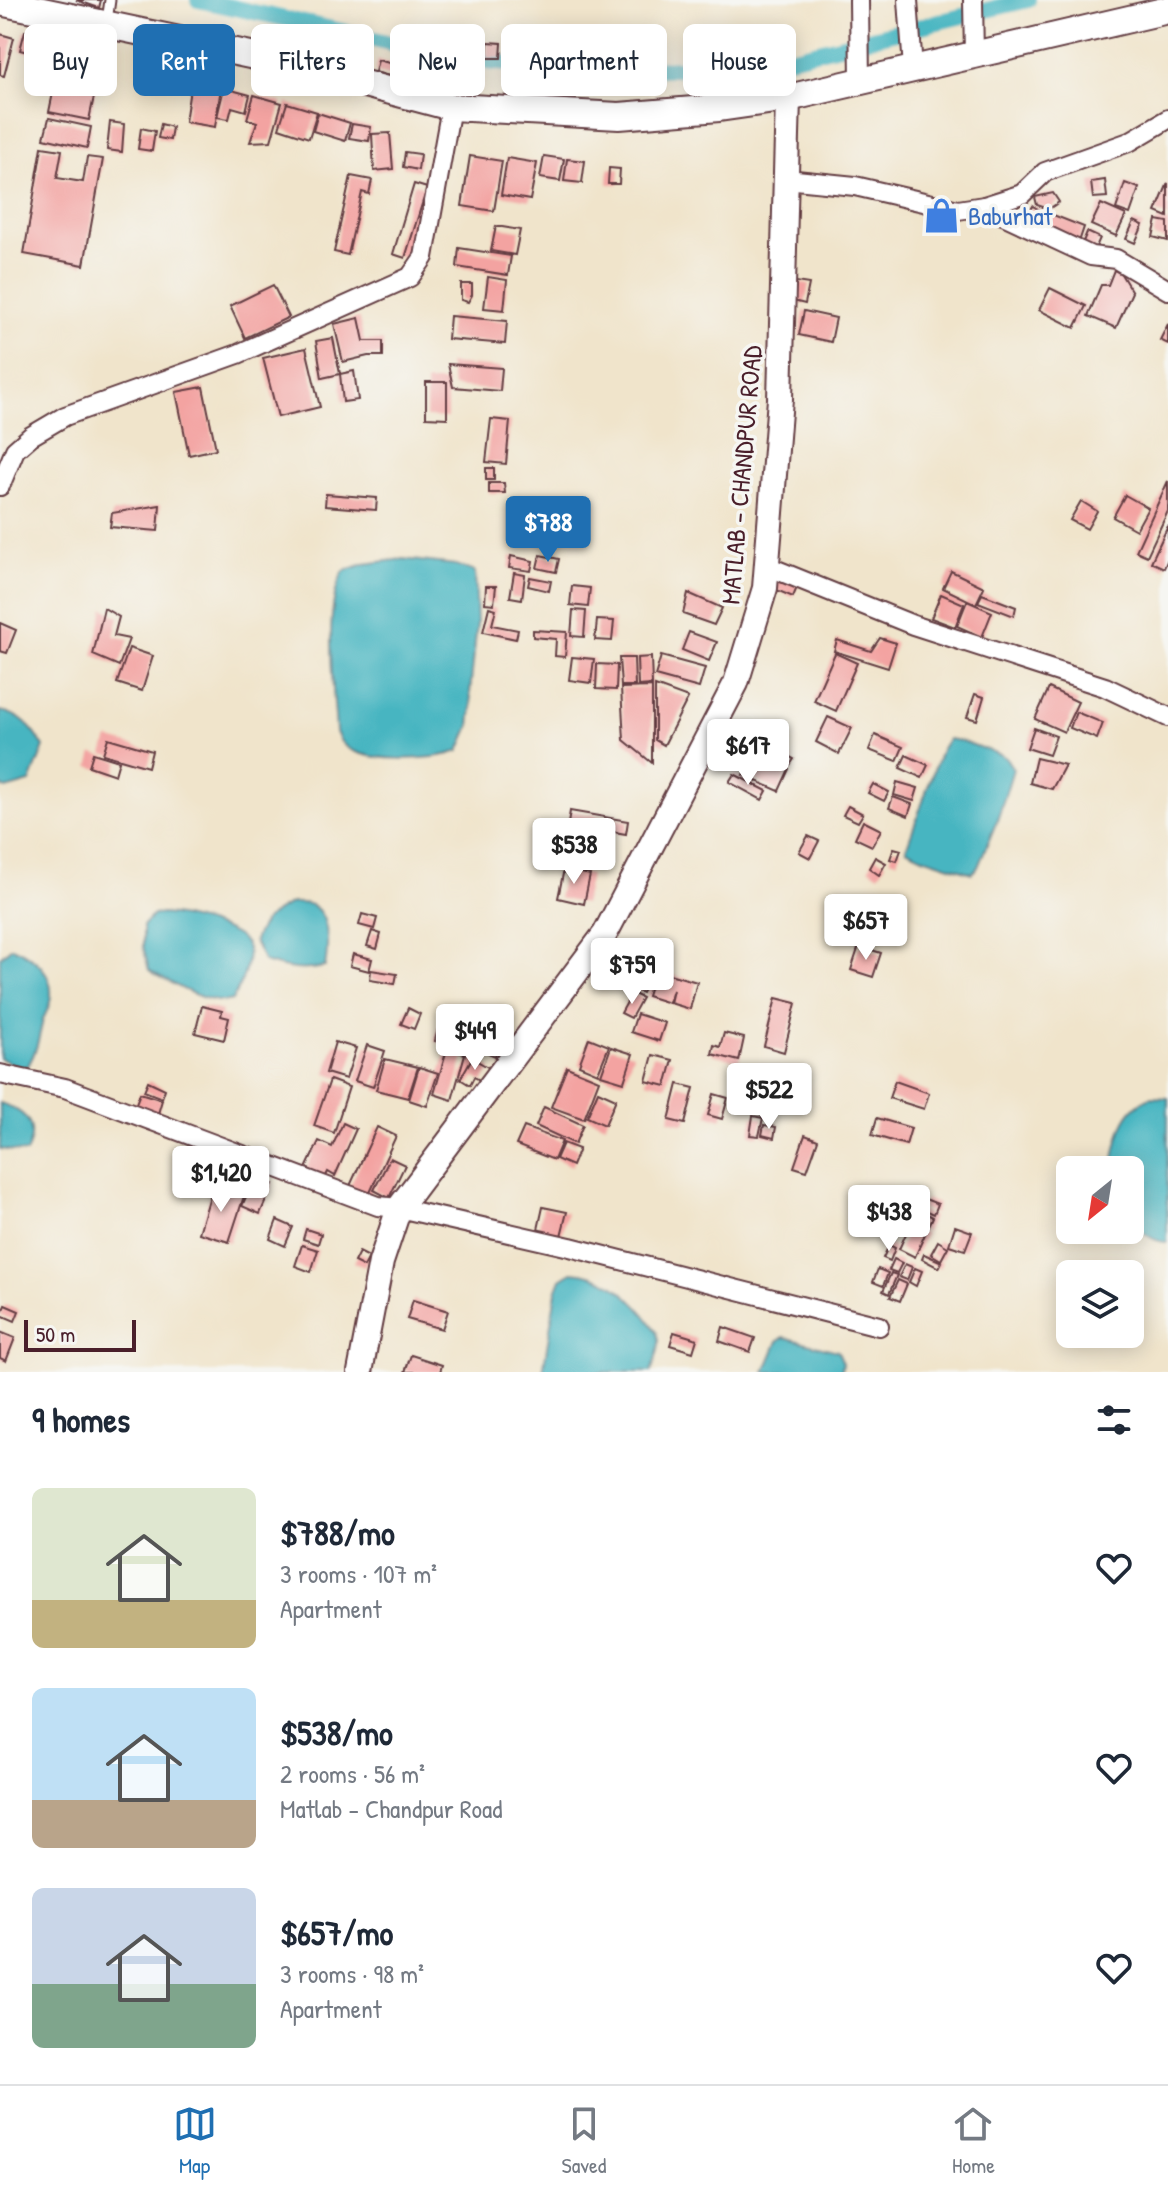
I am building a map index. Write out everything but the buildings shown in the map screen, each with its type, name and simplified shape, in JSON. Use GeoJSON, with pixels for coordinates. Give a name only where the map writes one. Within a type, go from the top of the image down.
{"type":"FeatureCollection","features":[{"type":"Feature","properties":{"kind":"main road"},"geometry":{"type":"LineString","coordinates":[[0,2],[109,8],[274,60],[451,107],[619,116],[719,108],[788,98],[1168,10]]}},
{"type":"Feature","properties":{"kind":"main road","name":"MATLAB - CHANDPUR ROAD"},"geometry":{"type":"LineString","coordinates":[[360,1372],[381,1262],[399,1208],[605,934],[736,683],[765,588],[767,566],[780,399],[788,98]]}},
{"type":"Feature","properties":{"kind":"street"},"geometry":{"type":"LineString","coordinates":[[859,0],[860,82]]}},
{"type":"Feature","properties":{"kind":"street"},"geometry":{"type":"LineString","coordinates":[[973,1],[974,55]]}},
{"type":"Feature","properties":{"kind":"street"},"geometry":{"type":"LineString","coordinates":[[909,6],[913,69]]}},
{"type":"Feature","properties":{"kind":"street"},"geometry":{"type":"LineString","coordinates":[[0,486],[15,450],[31,436],[65,416],[238,354],[410,277],[424,257],[451,107]]}},
{"type":"Feature","properties":{"kind":"street"},"geometry":{"type":"LineString","coordinates":[[786,179],[855,186],[958,210],[984,206],[1022,194],[1045,172],[1129,142],[1168,119]]}},
{"type":"Feature","properties":{"kind":"street"},"geometry":{"type":"LineString","coordinates":[[984,206],[1091,256],[1116,259],[1168,290]]}},
{"type":"Feature","properties":{"kind":"street"},"geometry":{"type":"LineString","coordinates":[[767,566],[913,625],[1105,687],[1168,717]]}},
{"type":"Feature","properties":{"kind":"street"},"geometry":{"type":"LineString","coordinates":[[0,1074],[65,1088],[378,1206],[399,1208],[599,1254],[879,1326]]}},
{"type":"Feature","properties":{"kind":"water"},"geometry":{"type":"Polygon","coordinates":[[[403,559],[456,565],[475,572],[477,623],[470,726],[459,751],[433,757],[398,759],[364,755],[342,743],[336,732],[331,627],[337,587],[344,571],[364,564],[403,559]]]}},
{"type":"Feature","properties":{"kind":"water"},"geometry":{"type":"Polygon","coordinates":[[[0,711],[26,724],[44,747],[30,782],[6,789],[0,785],[0,711]]]}},
{"type":"Feature","properties":{"kind":"water"},"geometry":{"type":"Polygon","coordinates":[[[948,739],[1001,755],[1013,769],[998,818],[978,867],[972,873],[906,849],[941,750],[948,739]]]}},
{"type":"Feature","properties":{"kind":"water"},"geometry":{"type":"Polygon","coordinates":[[[292,903],[309,904],[322,916],[327,942],[325,967],[294,969],[264,962],[254,941],[257,934],[268,918],[292,903]]]}},
{"type":"Feature","properties":{"kind":"water"},"geometry":{"type":"Polygon","coordinates":[[[163,914],[208,924],[232,933],[246,945],[246,966],[232,1000],[201,997],[149,970],[143,946],[143,926],[153,915],[163,914]]]}},
{"type":"Feature","properties":{"kind":"water"},"geometry":{"type":"Polygon","coordinates":[[[12,947],[43,969],[51,986],[49,1006],[35,1050],[28,1066],[21,1068],[0,1058],[0,957],[12,947]]]}},
{"type":"Feature","properties":{"kind":"water"},"geometry":{"type":"Polygon","coordinates":[[[1151,1097],[1168,1098],[1167,1242],[1144,1233],[1144,1156],[1115,1156],[1122,1127],[1141,1102],[1151,1097]]]}},
{"type":"Feature","properties":{"kind":"water"},"geometry":{"type":"Polygon","coordinates":[[[0,1103],[24,1115],[28,1121],[31,1135],[26,1153],[0,1149],[0,1103]]]}},
{"type":"Feature","properties":{"kind":"water"},"geometry":{"type":"Polygon","coordinates":[[[572,1272],[594,1276],[613,1285],[645,1315],[659,1338],[651,1372],[543,1372],[556,1292],[561,1279],[572,1272]]]}},
{"type":"Feature","properties":{"kind":"water"},"geometry":{"type":"Polygon","coordinates":[[[784,1337],[838,1351],[843,1363],[841,1372],[765,1372],[778,1341],[784,1337]]]}},
{"type":"Feature","properties":{"kind":"waterway"},"geometry":{"type":"LineString","coordinates":[[198,0],[351,33],[452,59],[632,70],[761,65],[1028,0]]}},
{"type":"Feature","properties":{"kind":"place","name":"Baburhat"},"geometry":{"type":"Point","coordinates":[942,215]}}]}
